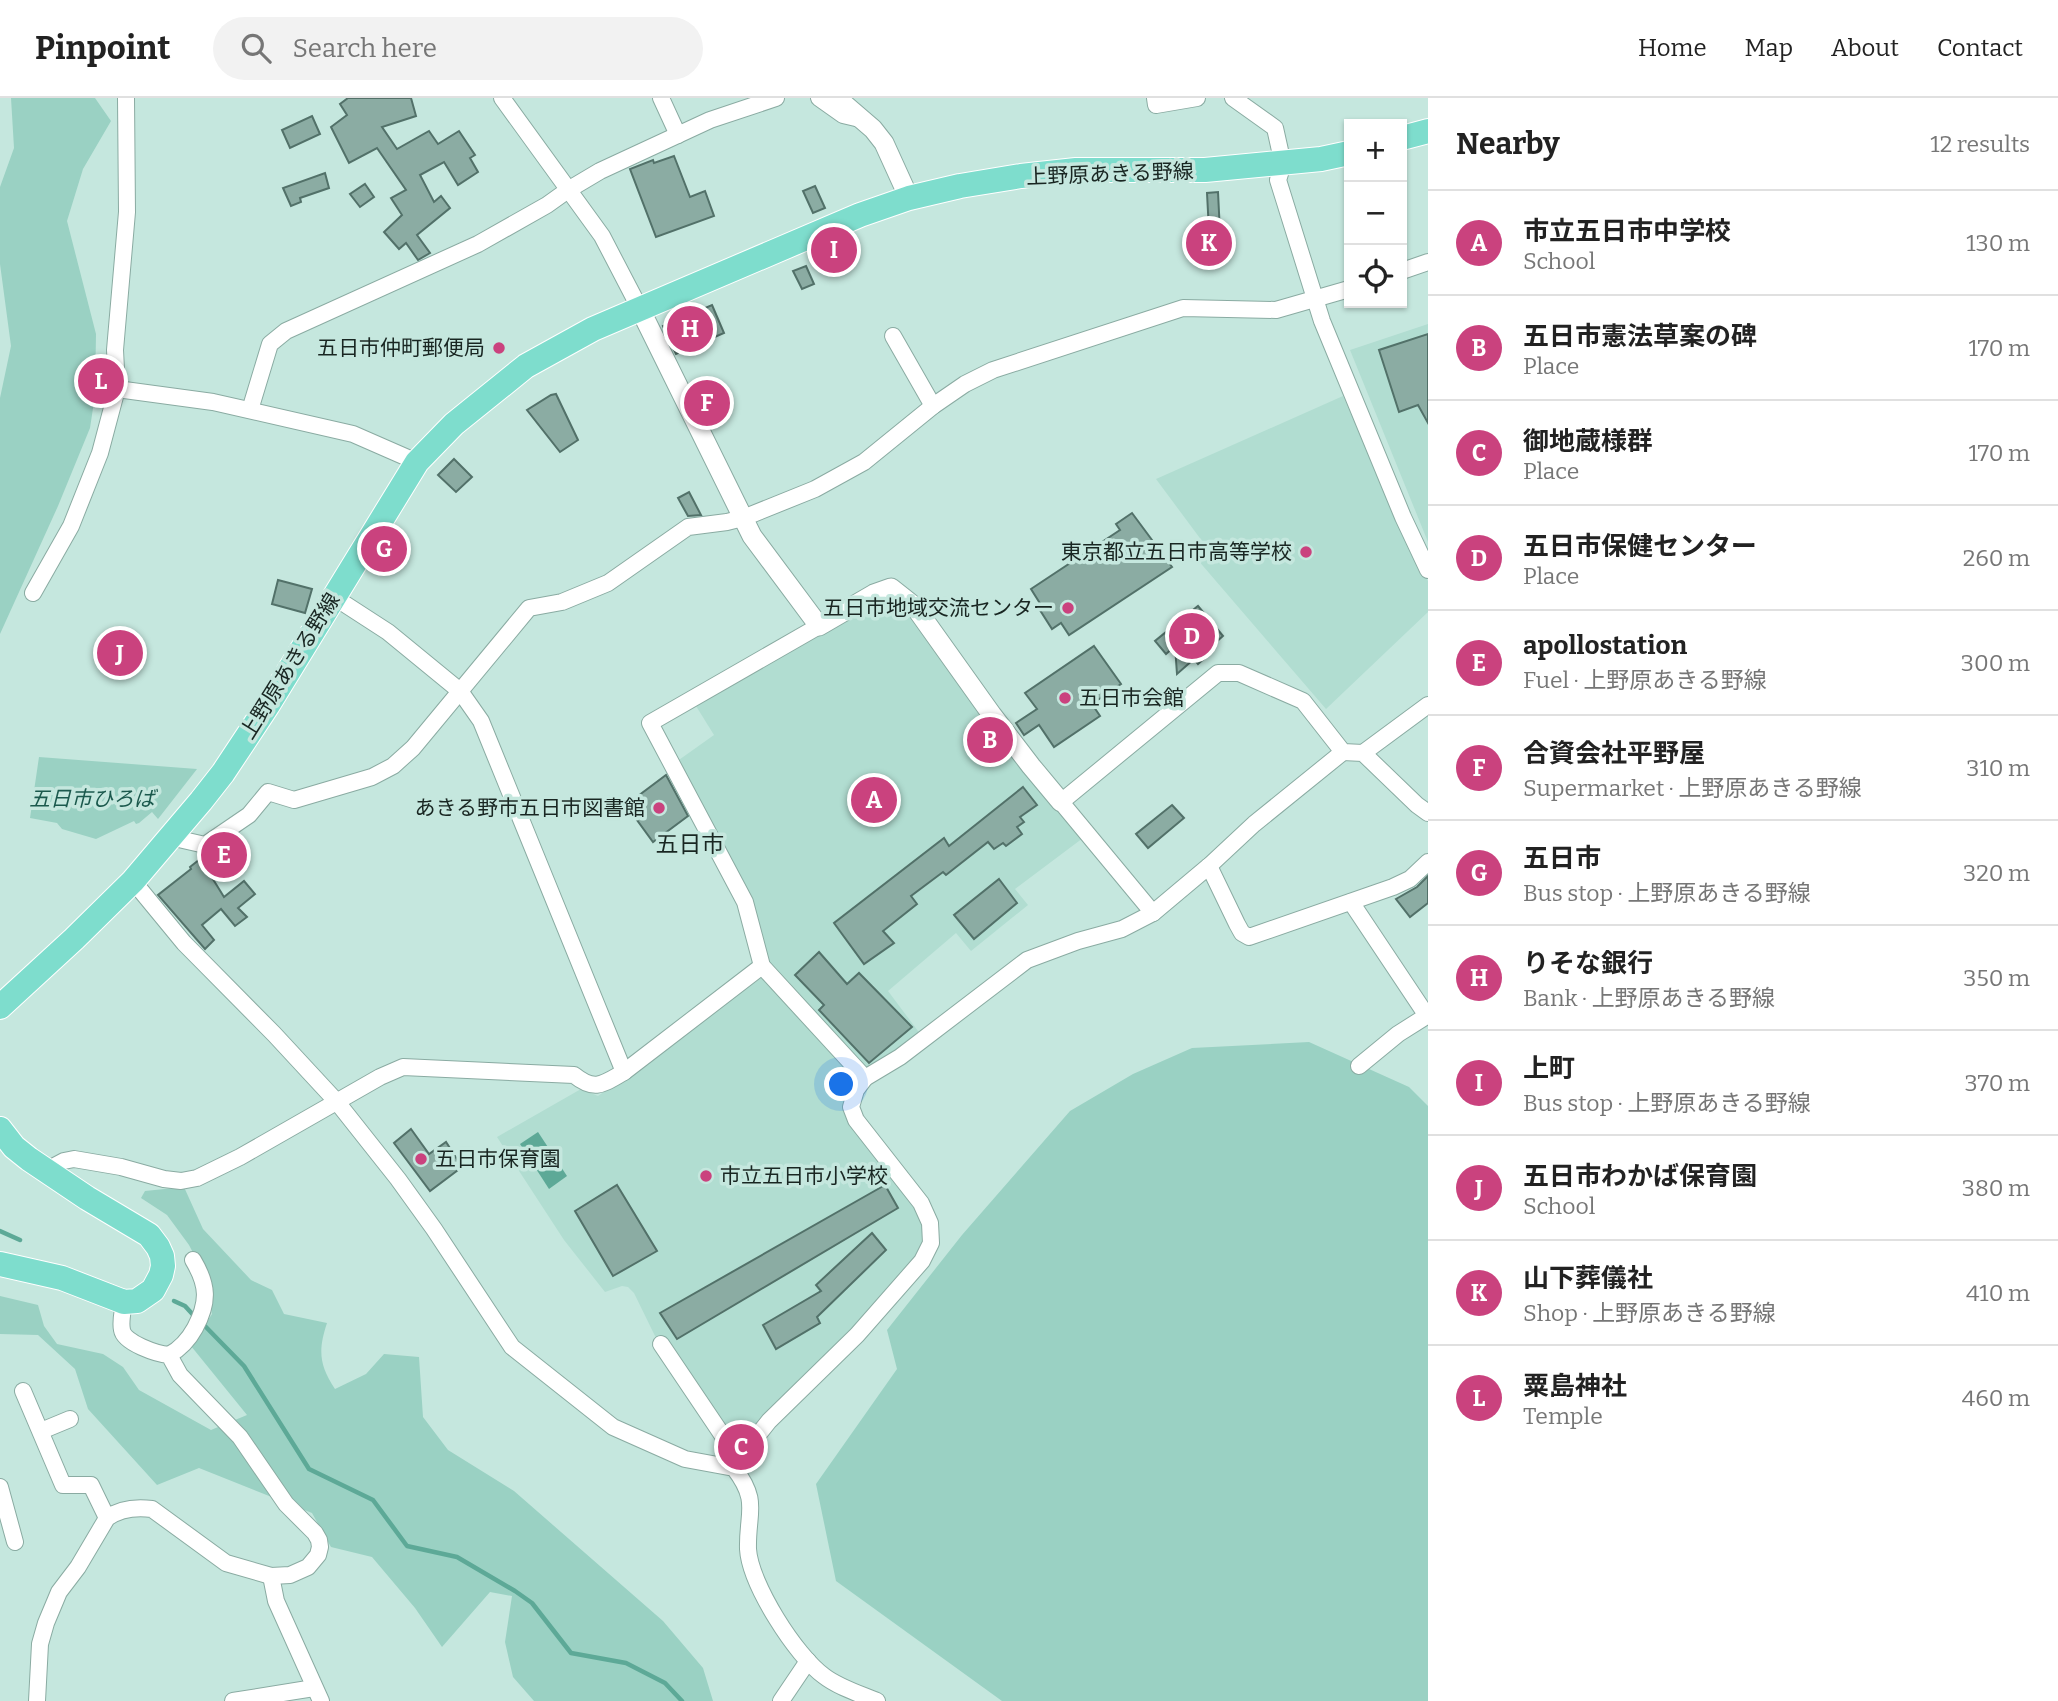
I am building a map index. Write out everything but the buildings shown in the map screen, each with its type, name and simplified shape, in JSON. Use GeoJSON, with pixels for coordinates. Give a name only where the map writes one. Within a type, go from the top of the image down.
{"type":"FeatureCollection","features":[{"type":"Feature","properties":{"kind":"main road"},"geometry":{"type":"LineString","coordinates":[[1407,137],[1428,131]]}},
{"type":"Feature","properties":{"kind":"main road","name":"上野原あきる野線"},"geometry":{"type":"LineString","coordinates":[[0,1007],[133,881],[223,773],[417,462],[454,424],[526,366],[593,329],[860,215],[909,198],[960,186],[1076,170],[1205,170],[1283,164],[1344,154]]}},
{"type":"Feature","properties":{"kind":"main road"},"geometry":{"type":"LineString","coordinates":[[0,1129],[14,1147],[47,1170],[93,1189],[148,1217],[166,1231],[177,1255],[178,1272],[167,1296],[139,1315],[123,1310],[102,1311],[11,1267]]}},
{"type":"Feature","properties":{"kind":"street"},"geometry":{"type":"LineString","coordinates":[[33,593],[71,526],[100,453],[117,389],[115,350],[127,212],[126,98]]}},
{"type":"Feature","properties":{"kind":"street"},"geometry":{"type":"LineString","coordinates":[[502,98],[602,236],[752,536],[819,626]]}},
{"type":"Feature","properties":{"kind":"street"},"geometry":{"type":"LineString","coordinates":[[662,98],[678,135]]}},
{"type":"Feature","properties":{"kind":"street"},"geometry":{"type":"LineString","coordinates":[[250,410],[270,344],[286,331],[478,244],[600,171],[710,120],[776,98]]}},
{"type":"Feature","properties":{"kind":"street"},"geometry":{"type":"LineString","coordinates":[[819,98],[843,115],[863,120]]}},
{"type":"Feature","properties":{"kind":"street"},"geometry":{"type":"LineString","coordinates":[[837,98],[873,129],[884,143],[909,198]]}},
{"type":"Feature","properties":{"kind":"street"},"geometry":{"type":"LineString","coordinates":[[1155,98],[1156,106],[1197,98]]}},
{"type":"Feature","properties":{"kind":"street"},"geometry":{"type":"LineString","coordinates":[[1233,98],[1275,128],[1283,164],[1278,180],[1315,298],[1346,382],[1420,558],[1428,570]]}},
{"type":"Feature","properties":{"kind":"street"},"geometry":{"type":"LineString","coordinates":[[1407,269],[1428,262]]}},
{"type":"Feature","properties":{"kind":"street"},"geometry":{"type":"LineString","coordinates":[[170,837],[205,845],[249,815],[268,792],[294,800],[372,777],[393,766],[413,748],[529,608],[562,602],[608,583],[688,527],[743,518],[815,489],[864,462],[933,406],[965,384],[993,370],[1182,308],[1276,310],[1344,290]]}},
{"type":"Feature","properties":{"kind":"street"},"geometry":{"type":"LineString","coordinates":[[893,336],[933,406]]}},
{"type":"Feature","properties":{"kind":"street"},"geometry":{"type":"LineString","coordinates":[[117,389],[213,402],[353,434],[417,462]]}},
{"type":"Feature","properties":{"kind":"street"},"geometry":{"type":"LineString","coordinates":[[865,1078],[762,966],[745,902],[650,723],[874,594],[891,588],[915,607],[992,716],[1153,914]]}},
{"type":"Feature","properties":{"kind":"street"},"geometry":{"type":"LineString","coordinates":[[334,597],[388,632],[460,691],[481,721],[624,1072]]}},
{"type":"Feature","properties":{"kind":"street"},"geometry":{"type":"LineString","coordinates":[[1061,802],[1218,673],[1239,673],[1303,701],[1343,752]]}},
{"type":"Feature","properties":{"kind":"street"},"geometry":{"type":"LineString","coordinates":[[734,1468],[769,1421],[857,1335],[922,1261],[931,1243],[930,1223],[920,1203],[856,1121],[851,1107],[856,1090],[865,1078],[900,1057],[1027,960],[1078,941],[1122,929],[1153,914],[1254,824],[1343,752],[1363,753],[1428,705]]}},
{"type":"Feature","properties":{"kind":"street"},"geometry":{"type":"LineString","coordinates":[[1363,753],[1428,813]]}},
{"type":"Feature","properties":{"kind":"street"},"geometry":{"type":"LineString","coordinates":[[1209,866],[1242,933],[1249,937],[1410,879],[1428,862]]}},
{"type":"Feature","properties":{"kind":"street"},"geometry":{"type":"LineString","coordinates":[[133,881],[184,943],[337,1102],[434,1229],[512,1347],[613,1427],[685,1460],[734,1468]]}},
{"type":"Feature","properties":{"kind":"street"},"geometry":{"type":"LineString","coordinates":[[1351,902],[1428,1016],[1398,1034],[1359,1066]]}},
{"type":"Feature","properties":{"kind":"street"},"geometry":{"type":"LineString","coordinates":[[47,1170],[74,1159],[121,1167],[164,1179],[181,1181],[197,1178],[240,1157],[380,1077],[403,1067],[574,1075],[586,1085],[600,1086],[624,1072],[762,966]]}},
{"type":"Feature","properties":{"kind":"street"},"geometry":{"type":"LineString","coordinates":[[123,1310],[124,1336],[152,1352],[169,1355],[177,1351],[202,1314],[206,1296],[204,1282],[193,1260]]}},
{"type":"Feature","properties":{"kind":"street"},"geometry":{"type":"LineString","coordinates":[[661,1344],[729,1446],[734,1468],[750,1495],[748,1548],[754,1575],[784,1630],[808,1661],[825,1677],[877,1701]]}},
{"type":"Feature","properties":{"kind":"street"},"geometry":{"type":"LineString","coordinates":[[37,1701],[40,1644],[46,1623],[59,1592],[78,1567],[107,1518],[114,1513],[141,1507],[152,1509],[226,1563],[271,1576],[290,1575],[308,1567],[318,1555],[319,1540],[286,1504],[240,1437],[180,1375],[169,1355]]}},
{"type":"Feature","properties":{"kind":"street"},"geometry":{"type":"LineString","coordinates":[[23,1391],[63,1485],[91,1485],[107,1518]]}},
{"type":"Feature","properties":{"kind":"street"},"geometry":{"type":"LineString","coordinates":[[41,1432],[70,1419]]}},
{"type":"Feature","properties":{"kind":"street"},"geometry":{"type":"LineString","coordinates":[[0,1487],[15,1542]]}},
{"type":"Feature","properties":{"kind":"street"},"geometry":{"type":"LineString","coordinates":[[233,1701],[318,1694],[276,1601],[271,1576]]}},
{"type":"Feature","properties":{"kind":"street"},"geometry":{"type":"LineString","coordinates":[[781,1701],[808,1661]]}},
{"type":"Feature","properties":{"kind":"shaded area"},"geometry":{"type":"Polygon","coordinates":[[[1428,324],[1428,542],[1350,350],[1428,324]]]}},
{"type":"Feature","properties":{"kind":"shaded area","name":"東京都立五日市高等学校"},"geometry":{"type":"Polygon","coordinates":[[[1343,396],[1415,561],[1428,581],[1428,612],[1326,709],[1197,559],[1205,545],[1156,479],[1343,396]]]}},
{"type":"Feature","properties":{"kind":"shaded area"},"geometry":{"type":"Polygon","coordinates":[[[879,600],[899,603],[978,712],[1083,838],[1015,889],[1028,905],[971,951],[956,933],[888,991],[921,1035],[868,1072],[795,997],[798,992],[766,961],[676,762],[714,735],[696,706],[879,600]]]}},
{"type":"Feature","properties":{"kind":"shaded area","name":"市立五日市小学校"},"geometry":{"type":"Polygon","coordinates":[[[764,976],[853,1074],[848,1092],[854,1126],[918,1214],[924,1235],[919,1258],[746,1441],[734,1444],[663,1340],[655,1336],[634,1293],[628,1287],[622,1286],[605,1292],[564,1240],[497,1137],[581,1089],[598,1096],[764,976]]]}},
{"type":"Feature","properties":{"kind":"shaded area"},"geometry":{"type":"Polygon","coordinates":[[[538,1132],[567,1176],[549,1189],[520,1144],[538,1132]]]}},
{"type":"Feature","properties":{"kind":"green space"},"geometry":{"type":"Polygon","coordinates":[[[11,98],[95,98],[111,121],[83,169],[67,221],[96,334],[95,395],[90,428],[0,634],[0,398],[11,346],[0,264],[0,187],[14,148],[11,98]]]}},
{"type":"Feature","properties":{"kind":"green space","name":"五日市ひろば"},"geometry":{"type":"Polygon","coordinates":[[[39,757],[197,769],[158,819],[152,812],[139,823],[134,821],[96,839],[62,829],[57,823],[30,818],[39,757]]]}},
{"type":"Feature","properties":{"kind":"green space"},"geometry":{"type":"Polygon","coordinates":[[[1309,1042],[1409,1087],[1428,1106],[1428,1701],[1002,1701],[836,1581],[816,1484],[897,1369],[887,1330],[962,1235],[1070,1111],[1133,1074],[1192,1048],[1309,1042]]]}},
{"type":"Feature","properties":{"kind":"green space"},"geometry":{"type":"Polygon","coordinates":[[[184,1187],[203,1229],[251,1280],[272,1290],[284,1314],[327,1323],[321,1349],[323,1365],[335,1389],[366,1374],[384,1354],[419,1357],[423,1417],[448,1450],[514,1491],[663,1621],[703,1668],[713,1701],[534,1701],[513,1677],[505,1642],[512,1596],[490,1592],[442,1647],[415,1608],[372,1557],[331,1547],[312,1513],[199,1468],[157,1485],[88,1409],[75,1369],[38,1335],[0,1334],[0,1296],[38,1305],[44,1326],[57,1344],[103,1354],[123,1367],[139,1390],[211,1430],[247,1415],[191,1346],[212,1314],[206,1278],[189,1245],[167,1215],[141,1198],[145,1191],[184,1187]]]}},
{"type":"Feature","properties":{"kind":"waterway"},"geometry":{"type":"LineString","coordinates":[[0,1231],[20,1240]]}},
{"type":"Feature","properties":{"kind":"waterway"},"geometry":{"type":"LineString","coordinates":[[174,1301],[185,1306],[196,1318]]}},
{"type":"Feature","properties":{"kind":"waterway"},"geometry":{"type":"LineString","coordinates":[[203,1324],[244,1366],[309,1469],[373,1500],[407,1546],[457,1557],[515,1591],[532,1603],[571,1653],[626,1663],[665,1683],[682,1701]]}},
{"type":"Feature","properties":{"kind":"place","name":"山下葬儀社"},"geometry":{"type":"Point","coordinates":[1209,243]}},
{"type":"Feature","properties":{"kind":"place","name":"上町"},"geometry":{"type":"Point","coordinates":[834,250]}},
{"type":"Feature","properties":{"kind":"place","name":"りそな銀行"},"geometry":{"type":"Point","coordinates":[690,329]}},
{"type":"Feature","properties":{"kind":"place","name":"五日市仲町郵便局"},"geometry":{"type":"Point","coordinates":[499,348]}},
{"type":"Feature","properties":{"kind":"place","name":"粟島神社"},"geometry":{"type":"Point","coordinates":[101,381]}},
{"type":"Feature","properties":{"kind":"place","name":"合資会社平野屋"},"geometry":{"type":"Point","coordinates":[707,403]}},
{"type":"Feature","properties":{"kind":"place","name":"五日市"},"geometry":{"type":"Point","coordinates":[384,549]}},
{"type":"Feature","properties":{"kind":"place","name":"東京都立五日市高等学校"},"geometry":{"type":"Point","coordinates":[1306,552]}},
{"type":"Feature","properties":{"kind":"place","name":"五日市地域交流センター"},"geometry":{"type":"Point","coordinates":[1068,608]}},
{"type":"Feature","properties":{"kind":"place","name":"五日市保健センター"},"geometry":{"type":"Point","coordinates":[1192,636]}},
{"type":"Feature","properties":{"kind":"place","name":"五日市わかば保育園"},"geometry":{"type":"Point","coordinates":[120,653]}},
{"type":"Feature","properties":{"kind":"place","name":"五日市会館"},"geometry":{"type":"Point","coordinates":[1065,698]}},
{"type":"Feature","properties":{"kind":"place","name":"五日市憲法草案の碑"},"geometry":{"type":"Point","coordinates":[990,740]}},
{"type":"Feature","properties":{"kind":"place","name":"市立五日市中学校"},"geometry":{"type":"Point","coordinates":[874,800]}},
{"type":"Feature","properties":{"kind":"place","name":"あきる野市五日市図書館"},"geometry":{"type":"Point","coordinates":[659,808]}},
{"type":"Feature","properties":{"kind":"place","name":"apollostation"},"geometry":{"type":"Point","coordinates":[224,855]}},
{"type":"Feature","properties":{"kind":"place","name":"五日市保育園"},"geometry":{"type":"Point","coordinates":[421,1159]}},
{"type":"Feature","properties":{"kind":"place","name":"市立五日市小学校"},"geometry":{"type":"Point","coordinates":[706,1176]}},
{"type":"Feature","properties":{"kind":"place","name":"御地蔵様群"},"geometry":{"type":"Point","coordinates":[741,1447]}},
{"type":"Feature","properties":{"kind":"district","name":"五日市"},"geometry":{"type":"Point","coordinates":[690,844]}}]}
